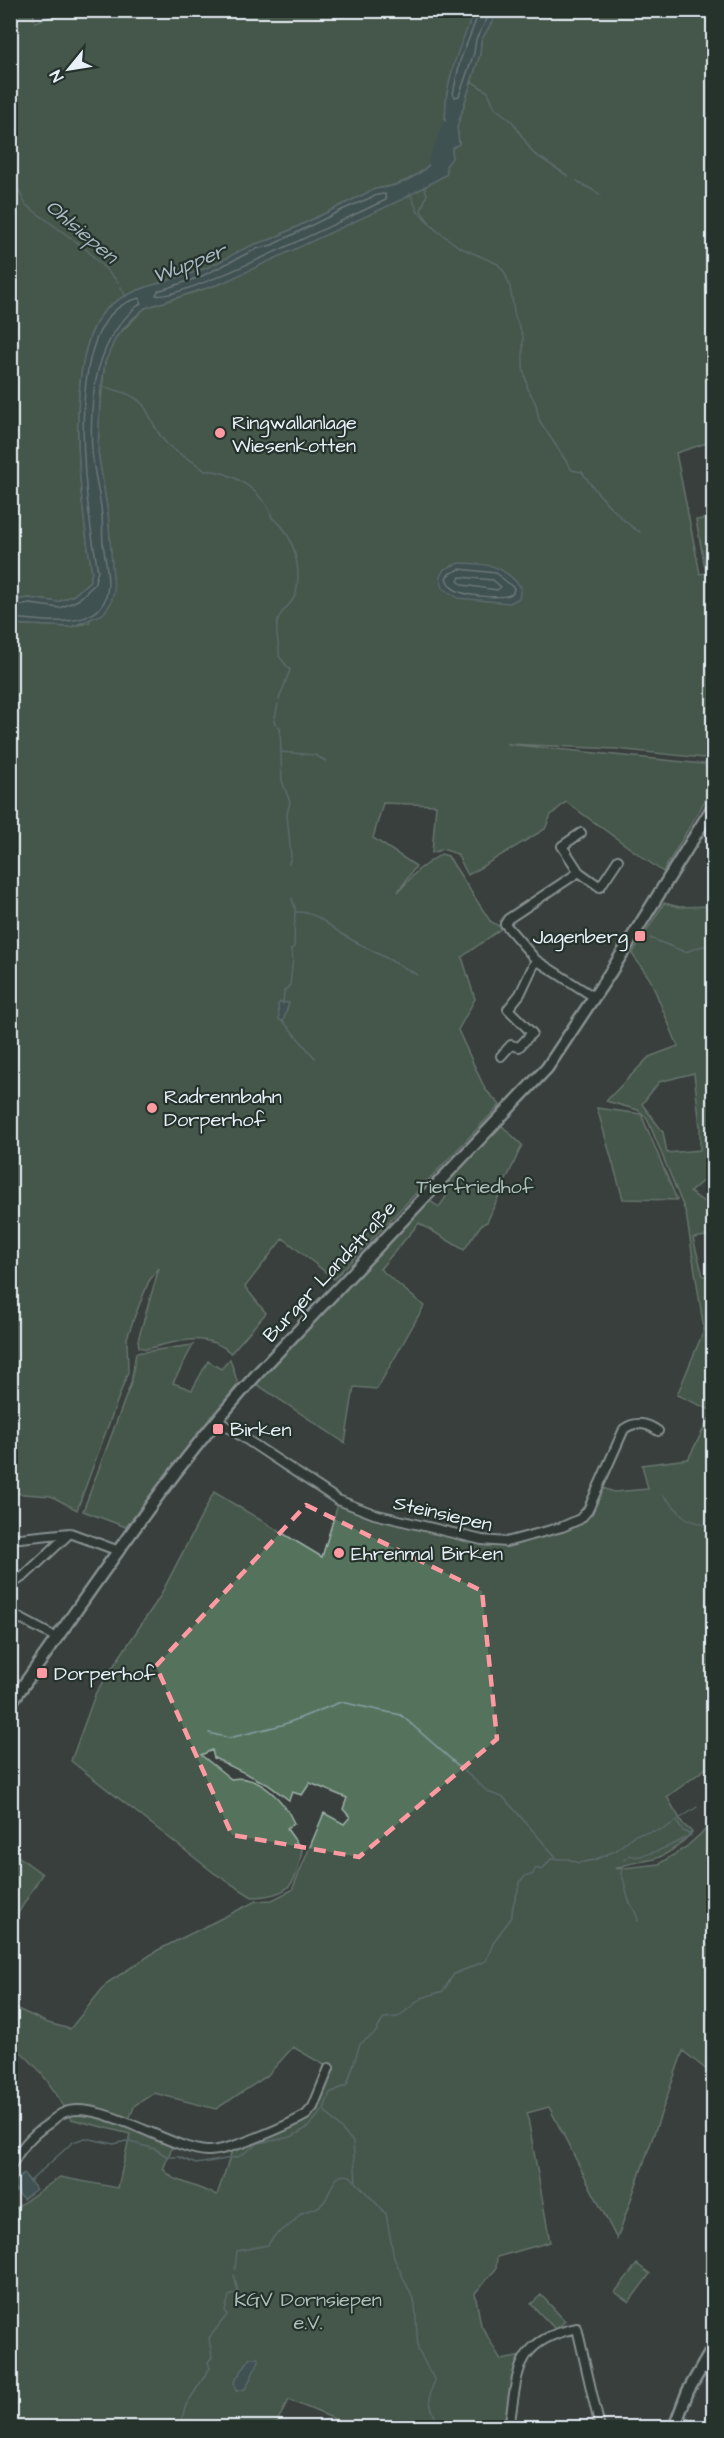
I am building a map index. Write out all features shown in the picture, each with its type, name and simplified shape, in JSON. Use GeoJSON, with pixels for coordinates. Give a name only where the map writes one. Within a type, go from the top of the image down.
{"type":"FeatureCollection","features":[{"type":"Feature","properties":{"kind":"main road","name":"Burger Landstraße"},"geometry":{"type":"LineString","coordinates":[[10,1704],[119,1551],[217,1420],[267,1363],[540,1076],[594,997],[714,805]]}},
{"type":"Feature","properties":{"kind":"main road"},"geometry":{"type":"LineString","coordinates":[[675,2423],[703,2361],[714,2346]]}},
{"type":"Feature","properties":{"kind":"street"},"geometry":{"type":"LineString","coordinates":[[581,834],[562,846],[579,872],[600,887],[618,860]]}},
{"type":"Feature","properties":{"kind":"street"},"geometry":{"type":"LineString","coordinates":[[579,872],[506,921],[505,924],[536,960],[594,997]]}},
{"type":"Feature","properties":{"kind":"street"},"geometry":{"type":"LineString","coordinates":[[501,1056],[512,1045],[519,1047],[532,1033],[508,1009],[520,994],[536,960]]}},
{"type":"Feature","properties":{"kind":"street","name":"Steinsiepen"},"geometry":{"type":"LineString","coordinates":[[217,1420],[338,1500],[374,1514],[494,1542],[512,1541],[566,1526],[580,1519],[588,1510],[624,1429],[631,1425],[642,1424],[658,1431]]}},
{"type":"Feature","properties":{"kind":"street"},"geometry":{"type":"LineString","coordinates":[[10,1539],[70,1533],[119,1551]]}},
{"type":"Feature","properties":{"kind":"street"},"geometry":{"type":"LineString","coordinates":[[10,1585],[24,1576],[70,1533]]}},
{"type":"Feature","properties":{"kind":"street"},"geometry":{"type":"LineString","coordinates":[[10,1613],[57,1638]]}},
{"type":"Feature","properties":{"kind":"street"},"geometry":{"type":"LineString","coordinates":[[10,2168],[21,2147],[39,2130],[67,2112],[88,2111],[118,2119],[198,2150],[225,2148],[306,2115],[313,2107],[329,2068]]}},
{"type":"Feature","properties":{"kind":"street"},"geometry":{"type":"LineString","coordinates":[[509,2427],[518,2369],[526,2353],[550,2336],[577,2328],[600,2427]]}},
{"type":"Feature","properties":{"kind":"street"},"geometry":{"type":"LineString","coordinates":[[675,2423],[699,2427]]}},
{"type":"Feature","properties":{"kind":"highlighted area"},"geometry":{"type":"Polygon","coordinates":[[[306,1505],[482,1591],[497,1739],[359,1857],[232,1835],[156,1666],[306,1505]]]}},
{"type":"Feature","properties":{"kind":"green space"},"geometry":{"type":"Polygon","coordinates":[[[70,10],[476,11],[459,49],[450,79],[443,140],[439,151],[426,168],[407,180],[375,189],[206,269],[134,292],[115,302],[97,322],[86,352],[80,388],[78,429],[83,511],[92,572],[90,581],[74,595],[58,602],[29,598],[11,601],[11,11],[33,11],[35,22],[70,10]]]}},
{"type":"Feature","properties":{"kind":"green space"},"geometry":{"type":"Polygon","coordinates":[[[498,11],[713,11],[713,441],[676,453],[700,574],[706,573],[696,520],[713,517],[713,759],[616,749],[507,744],[713,765],[713,787],[663,872],[566,802],[551,815],[545,829],[468,875],[457,854],[443,849],[432,853],[436,805],[383,803],[373,838],[416,866],[398,892],[418,870],[441,854],[448,856],[490,921],[502,928],[462,957],[475,999],[458,1030],[485,1089],[500,1105],[334,1279],[283,1238],[245,1287],[266,1313],[231,1353],[221,1346],[201,1340],[180,1341],[146,1349],[139,1347],[138,1340],[159,1268],[149,1281],[127,1338],[128,1372],[77,1510],[51,1496],[11,1493],[11,624],[71,627],[89,622],[112,569],[108,514],[98,452],[105,362],[116,337],[145,308],[222,283],[425,187],[443,169],[449,160],[452,148],[459,143],[457,127],[480,54],[481,41],[498,11]]]}},
{"type":"Feature","properties":{"kind":"green space","name":"KGV Dornsiepen e.V."},"geometry":{"type":"Polygon","coordinates":[[[664,903],[679,907],[713,906],[713,1172],[690,1192],[710,1206],[714,1206],[713,1235],[693,1238],[703,1276],[714,1275],[713,1769],[705,1769],[667,1797],[683,1824],[692,1832],[689,1836],[662,1856],[615,1869],[659,1864],[686,1847],[713,1823],[713,2075],[683,2051],[617,2239],[549,2107],[527,2113],[550,2242],[497,2257],[496,2269],[475,2293],[481,2325],[501,2360],[522,2356],[516,2369],[507,2427],[354,2427],[289,2400],[274,2427],[11,2427],[11,2211],[60,2177],[118,2188],[130,2134],[71,2119],[45,2078],[30,2060],[11,2044],[11,2006],[48,2023],[70,2029],[107,1983],[158,1950],[256,1901],[272,1900],[292,1890],[324,1813],[344,1824],[350,1817],[343,1809],[347,1798],[310,1783],[302,1795],[292,1792],[289,1800],[267,1784],[214,1758],[212,1750],[201,1755],[231,1779],[251,1781],[269,1790],[284,1806],[294,1823],[287,1829],[302,1850],[294,1880],[283,1891],[252,1897],[214,1873],[71,1761],[96,1692],[159,1598],[214,1492],[322,1557],[338,1504],[411,1526],[495,1546],[510,1546],[573,1528],[583,1521],[594,1507],[600,1487],[614,1492],[648,1489],[642,1465],[688,1459],[713,1411],[677,1395],[704,1330],[686,1213],[647,1118],[638,1110],[606,1101],[649,1057],[678,1046],[650,979],[632,954],[664,903]],[[694,1073],[659,1082],[642,1104],[663,1132],[667,1153],[700,1150],[694,1073]],[[293,2047],[267,2076],[216,2109],[154,2093],[135,2105],[127,2124],[174,2143],[163,2169],[173,2178],[217,2195],[233,2148],[301,2120],[331,2069],[293,2047]]]}},
{"type":"Feature","properties":{"kind":"green space"},"geometry":{"type":"Polygon","coordinates":[[[597,1108],[641,1114],[677,1200],[623,1199],[597,1108]]]}},
{"type":"Feature","properties":{"kind":"green space","name":"Tierfriedhof"},"geometry":{"type":"Polygon","coordinates":[[[500,1124],[522,1145],[487,1222],[481,1225],[464,1250],[419,1223],[380,1269],[424,1306],[377,1389],[354,1387],[345,1443],[255,1383],[427,1199],[439,1207],[448,1194],[439,1187],[500,1124]]]}},
{"type":"Feature","properties":{"kind":"green space"},"geometry":{"type":"Polygon","coordinates":[[[193,1345],[173,1383],[192,1390],[208,1361],[221,1369],[230,1359],[238,1384],[126,1527],[83,1511],[131,1383],[136,1353],[193,1345]]]}},
{"type":"Feature","properties":{"kind":"green space"},"geometry":{"type":"Polygon","coordinates":[[[11,1851],[42,1874],[11,1925],[11,1851]]]}},
{"type":"Feature","properties":{"kind":"green space"},"geometry":{"type":"Polygon","coordinates":[[[637,2264],[650,2274],[629,2302],[615,2292],[637,2264]]]}},
{"type":"Feature","properties":{"kind":"green space"},"geometry":{"type":"Polygon","coordinates":[[[541,2295],[565,2321],[556,2330],[531,2304],[541,2295]]]}},
{"type":"Feature","properties":{"kind":"water"},"geometry":{"type":"Polygon","coordinates":[[[476,10],[498,11],[481,41],[480,54],[457,127],[459,144],[452,148],[452,158],[446,166],[447,174],[405,198],[222,283],[145,308],[116,337],[105,362],[100,396],[98,452],[108,514],[114,590],[111,603],[103,614],[71,627],[11,624],[11,601],[28,598],[58,602],[74,595],[90,581],[92,572],[83,511],[78,429],[80,388],[86,352],[97,322],[115,302],[134,292],[206,269],[375,189],[407,181],[426,168],[439,151],[443,140],[446,100],[452,72],[462,41],[476,10]]]}},
{"type":"Feature","properties":{"kind":"water"},"geometry":{"type":"Polygon","coordinates":[[[459,563],[487,565],[501,570],[521,587],[519,598],[510,603],[458,598],[443,588],[440,577],[444,569],[459,563]]]}},
{"type":"Feature","properties":{"kind":"water"},"geometry":{"type":"Polygon","coordinates":[[[289,1003],[283,1022],[279,1019],[278,1004],[289,1003]]]}},
{"type":"Feature","properties":{"kind":"water"},"geometry":{"type":"Polygon","coordinates":[[[24,2174],[36,2189],[23,2199],[11,2184],[24,2174]]]}},
{"type":"Feature","properties":{"kind":"water"},"geometry":{"type":"Polygon","coordinates":[[[250,2358],[258,2358],[259,2361],[245,2389],[236,2391],[234,2382],[250,2358]]]}},
{"type":"Feature","properties":{"kind":"waterway"},"geometry":{"type":"LineString","coordinates":[[471,81],[488,92],[495,108],[512,121],[533,153],[568,176]]}},
{"type":"Feature","properties":{"kind":"waterway","name":"Wupper"},"geometry":{"type":"LineString","coordinates":[[433,162],[447,126]]}},
{"type":"Feature","properties":{"kind":"waterway","name":"Ohlsiepen"},"geometry":{"type":"LineString","coordinates":[[10,172],[26,205],[86,249],[118,282]]}},
{"type":"Feature","properties":{"kind":"waterway"},"geometry":{"type":"LineString","coordinates":[[577,181],[601,195]]}},
{"type":"Feature","properties":{"kind":"waterway"},"geometry":{"type":"LineString","coordinates":[[424,186],[427,194],[421,211],[432,226]]}},
{"type":"Feature","properties":{"kind":"waterway"},"geometry":{"type":"LineString","coordinates":[[410,193],[418,212],[436,230],[459,247],[498,264],[505,273],[515,317],[523,336],[523,367],[528,389],[536,404],[539,420],[572,470],[582,472],[609,505],[640,532]]}},
{"type":"Feature","properties":{"kind":"waterway","name":"Ohlsiepen"},"geometry":{"type":"LineString","coordinates":[[121,287],[126,297]]}},
{"type":"Feature","properties":{"kind":"waterway"},"geometry":{"type":"LineString","coordinates":[[100,386],[137,399],[146,409],[160,436],[167,444],[205,471],[225,474],[246,484],[263,500],[272,518],[285,531],[297,562],[298,583],[292,602],[281,614],[277,624],[279,656],[290,670],[279,699]]}},
{"type":"Feature","properties":{"kind":"waterway"},"geometry":{"type":"LineString","coordinates":[[278,704],[274,722],[280,728],[282,781],[290,802],[287,814],[291,856],[289,864]]}},
{"type":"Feature","properties":{"kind":"waterway"},"geometry":{"type":"LineString","coordinates":[[281,752],[315,755],[326,761]]}},
{"type":"Feature","properties":{"kind":"waterway"},"geometry":{"type":"LineString","coordinates":[[283,1004],[284,991],[290,985],[293,959],[291,949],[294,947],[295,908],[292,898]]}},
{"type":"Feature","properties":{"kind":"waterway"},"geometry":{"type":"LineString","coordinates":[[295,912],[310,914],[322,920],[345,936],[417,975]]}},
{"type":"Feature","properties":{"kind":"waterway"},"geometry":{"type":"LineString","coordinates":[[650,938],[685,952],[703,946],[714,947]]}},
{"type":"Feature","properties":{"kind":"waterway"},"geometry":{"type":"LineString","coordinates":[[283,1021],[315,1058]]}},
{"type":"Feature","properties":{"kind":"waterway"},"geometry":{"type":"LineString","coordinates":[[10,1275],[16,1302]]}},
{"type":"Feature","properties":{"kind":"waterway"},"geometry":{"type":"LineString","coordinates":[[663,1495],[686,1519],[714,1528]]}},
{"type":"Feature","properties":{"kind":"waterway"},"geometry":{"type":"LineString","coordinates":[[209,1733],[229,1738],[282,1725],[341,1702],[401,1715],[488,1792],[504,1798],[556,1857]]}},
{"type":"Feature","properties":{"kind":"waterway"},"geometry":{"type":"LineString","coordinates":[[29,2182],[73,2142],[85,2138],[114,2144],[126,2141],[155,2149],[168,2157],[179,2157],[196,2164],[238,2157],[259,2143],[291,2137],[307,2128],[324,2109],[330,2093],[347,2085],[360,2044],[375,2033],[384,2018],[398,2017],[422,1998],[443,1991],[454,1974],[486,1961],[494,1941],[512,1917],[519,1882],[527,1875],[532,1875],[536,1868],[542,1870],[551,1859],[568,1859],[578,1863],[594,1860],[617,1850],[634,1835],[664,1829],[697,1807]]}},
{"type":"Feature","properties":{"kind":"waterway"},"geometry":{"type":"LineString","coordinates":[[624,1860],[630,1855],[642,1856],[660,1850],[691,1835],[683,1831],[676,1821]]}},
{"type":"Feature","properties":{"kind":"waterway"},"geometry":{"type":"LineString","coordinates":[[622,1868],[621,1874],[628,1898],[638,1921]]}},
{"type":"Feature","properties":{"kind":"waterway"},"geometry":{"type":"LineString","coordinates":[[325,2111],[353,2142],[356,2182],[386,2214],[394,2258],[415,2303],[418,2350],[435,2381],[430,2400],[439,2428]]}},
{"type":"Feature","properties":{"kind":"waterway"},"geometry":{"type":"LineString","coordinates":[[235,2269],[237,2251],[268,2245],[276,2235],[301,2214],[321,2205],[339,2177],[350,2176],[355,2181]]}},
{"type":"Feature","properties":{"kind":"waterway"},"geometry":{"type":"LineString","coordinates":[[10,2196],[18,2190]]}},
{"type":"Feature","properties":{"kind":"waterway"},"geometry":{"type":"LineString","coordinates":[[179,2428],[186,2405],[210,2368],[208,2362],[212,2357],[209,2338],[227,2315],[225,2311],[229,2296],[238,2292],[234,2275]]}},
{"type":"Feature","properties":{"kind":"place","name":"Ringwallanlage Wiesenkotten"},"geometry":{"type":"Point","coordinates":[220,433]}},
{"type":"Feature","properties":{"kind":"place","name":"Jagenberg"},"geometry":{"type":"Point","coordinates":[640,936]}},
{"type":"Feature","properties":{"kind":"place","name":"Radrennbahn Dorperhof"},"geometry":{"type":"Point","coordinates":[152,1108]}},
{"type":"Feature","properties":{"kind":"place","name":"Birken"},"geometry":{"type":"Point","coordinates":[218,1429]}},
{"type":"Feature","properties":{"kind":"place","name":"Ehrenmal Birken"},"geometry":{"type":"Point","coordinates":[339,1553]}},
{"type":"Feature","properties":{"kind":"place","name":"Dorperhof"},"geometry":{"type":"Point","coordinates":[42,1673]}}]}
